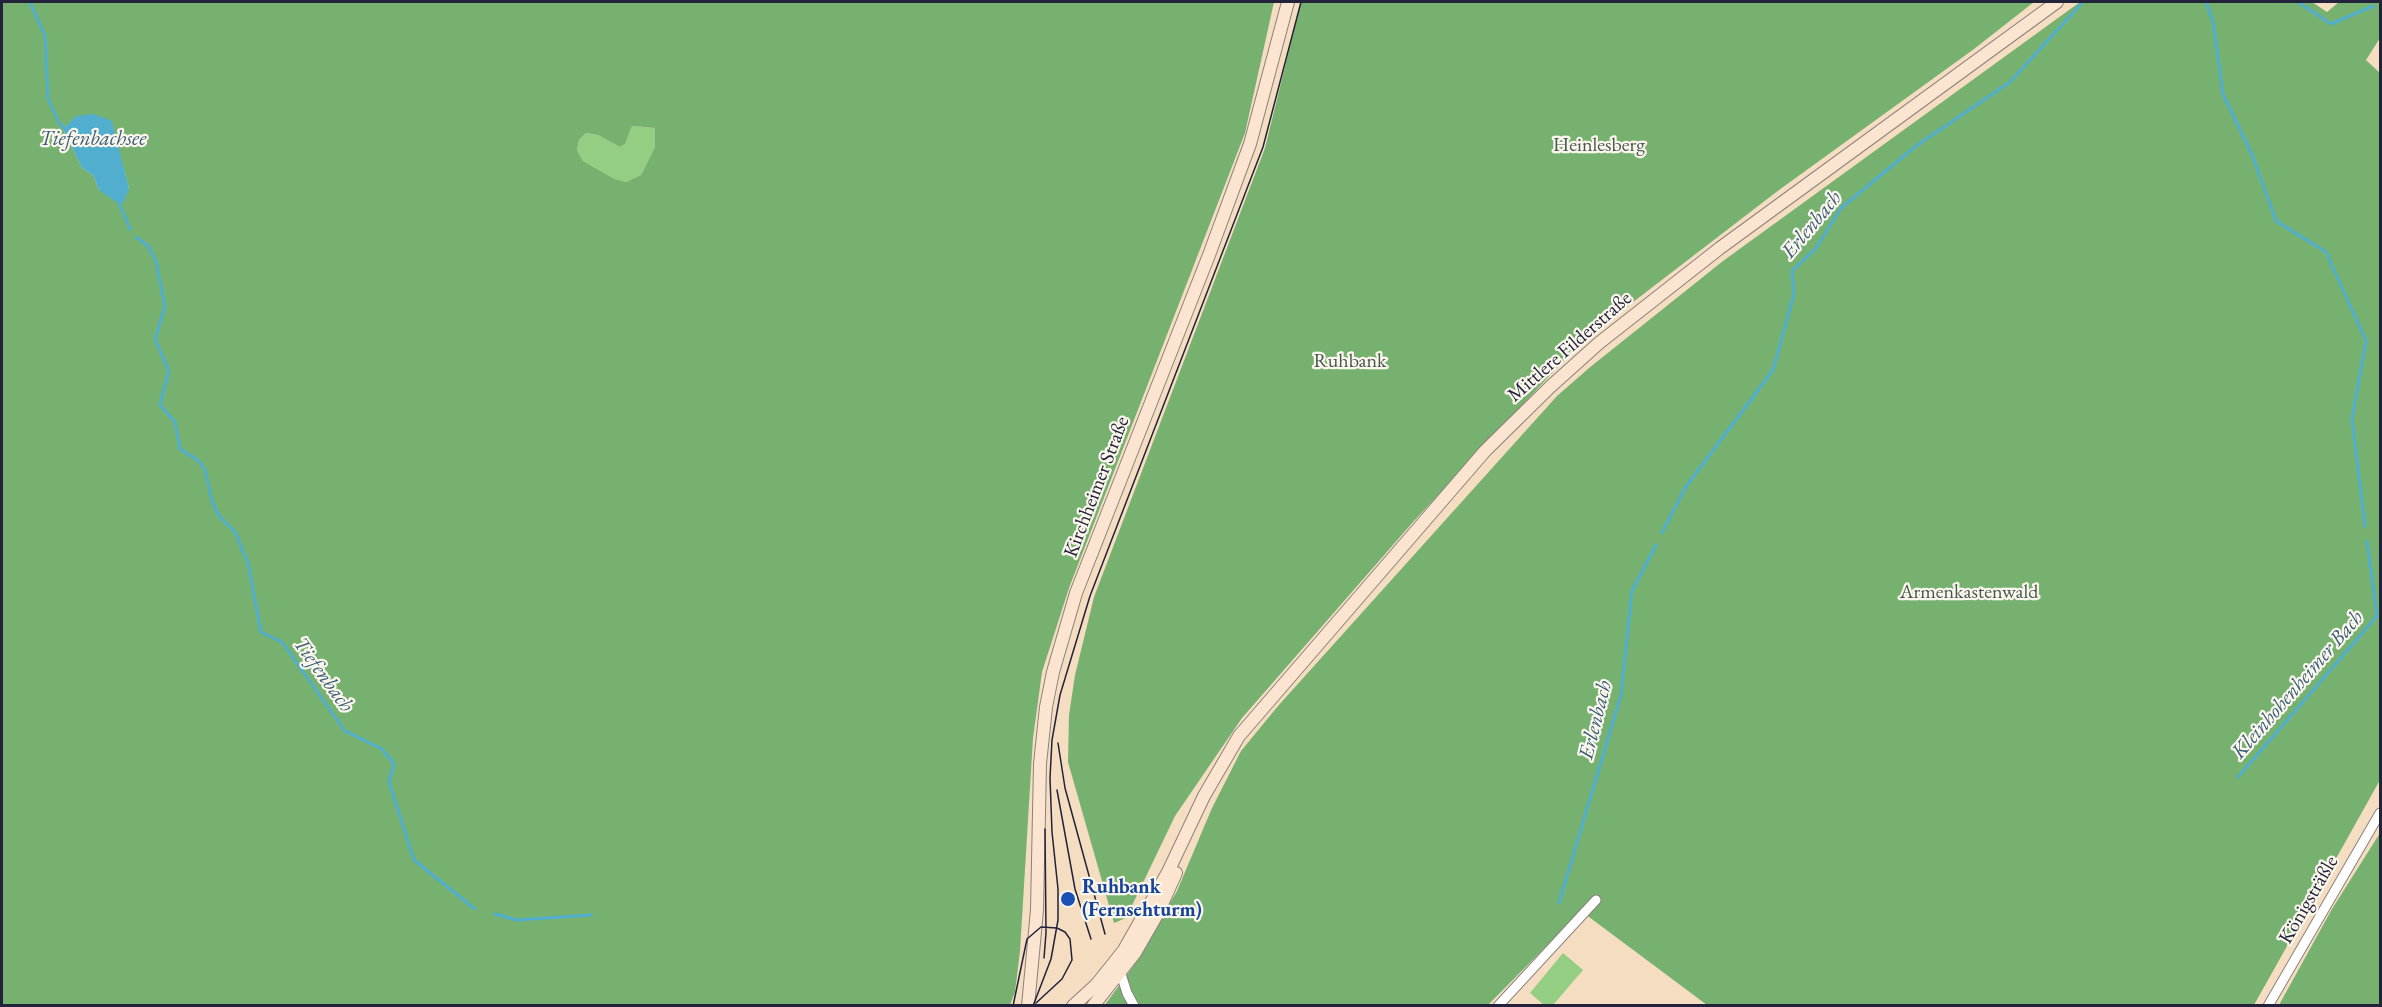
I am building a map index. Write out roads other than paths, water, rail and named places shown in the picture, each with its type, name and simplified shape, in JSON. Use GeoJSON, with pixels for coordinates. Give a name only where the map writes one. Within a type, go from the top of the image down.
{"type":"FeatureCollection","features":[{"type":"Feature","properties":{"kind":"main road","name":"Kirchheimer Straße"},"geometry":{"type":"LineString","coordinates":[[1031,1003],[1037,910],[1040,764],[1046,707],[1055,663],[1080,582],[1250,144],[1288,2]]}},
{"type":"Feature","properties":{"kind":"main road","name":"Mittlere Filderstraße"},"geometry":{"type":"LineString","coordinates":[[1072,1005],[1096,985],[1124,950],[1168,872],[1196,812],[1239,736],[1485,451],[1550,387],[1599,344],[1719,248],[2057,2]]}},
{"type":"Feature","properties":{"kind":"main road","name":"Mittlere Filderstraße"},"geometry":{"type":"LineString","coordinates":[[1093,1005],[1121,974],[1158,913],[1176,872],[1196,812]]}},
{"type":"Feature","properties":{"kind":"main road"},"geometry":{"type":"LineString","coordinates":[[1121,974],[1124,950]]}},
{"type":"Feature","properties":{"kind":"street","name":"Königsträßle"},"geometry":{"type":"LineString","coordinates":[[2268,1005],[2380,813]]}},
{"type":"Feature","properties":{"kind":"street"},"geometry":{"type":"LineString","coordinates":[[1498,1005],[1596,900]]}},
{"type":"Feature","properties":{"kind":"street"},"geometry":{"type":"LineString","coordinates":[[1121,974],[1127,993],[1134,1005]]}},
{"type":"Feature","properties":{"kind":"water","name":"Tiefenbachsee"},"geometry":{"type":"Polygon","coordinates":[[[94,114],[112,121],[129,189],[123,203],[116,202],[99,190],[93,175],[82,168],[63,129],[76,116],[94,114]]]}},
{"type":"Feature","properties":{"kind":"waterway","name":"Tiefenbach"},"geometry":{"type":"LineString","coordinates":[[30,2],[45,36],[48,99],[59,123],[64,128]]}},
{"type":"Feature","properties":{"kind":"waterway","name":"Kleinhohenheimer Bach"},"geometry":{"type":"LineString","coordinates":[[2206,2],[2213,21],[2223,94],[2253,157],[2276,221],[2326,252],[2366,341],[2352,419],[2365,526]]}},
{"type":"Feature","properties":{"kind":"waterway"},"geometry":{"type":"LineString","coordinates":[[2298,2],[2331,24],[2373,6]]}},
{"type":"Feature","properties":{"kind":"waterway","name":"Erlenbach"},"geometry":{"type":"LineString","coordinates":[[1662,533],[1685,488],[1773,370],[1794,294],[1792,271],[1816,248],[1841,208],[1916,146],[2010,82],[2081,4]]}},
{"type":"Feature","properties":{"kind":"waterway","name":"Tiefenbach"},"geometry":{"type":"LineString","coordinates":[[119,203],[130,229]]}},
{"type":"Feature","properties":{"kind":"waterway","name":"Tiefenbach"},"geometry":{"type":"LineString","coordinates":[[136,237],[148,246],[156,261],[165,307],[155,339],[169,371],[160,405],[175,422],[180,449],[199,461],[205,470],[212,501],[219,516],[235,532],[248,563],[261,632],[282,642],[345,731],[382,749],[394,764],[389,782],[414,860],[475,909]]}},
{"type":"Feature","properties":{"kind":"waterway","name":"Kleinhohenheimer Bach"},"geometry":{"type":"LineString","coordinates":[[2238,777],[2377,616],[2367,541]]}},
{"type":"Feature","properties":{"kind":"waterway","name":"Erlenbach"},"geometry":{"type":"LineString","coordinates":[[1559,903],[1621,695],[1632,591],[1656,545]]}},
{"type":"Feature","properties":{"kind":"waterway","name":"Tiefenbach"},"geometry":{"type":"LineString","coordinates":[[495,914],[517,920],[591,915]]}},
{"type":"Feature","properties":{"kind":"tram line"},"geometry":{"type":"LineString","coordinates":[[1033,1006],[1051,959],[1058,920],[1050,778],[1052,740],[1060,695],[1090,596],[1263,147],[1301,2]]}},
{"type":"Feature","properties":{"kind":"tram line"},"geometry":{"type":"LineString","coordinates":[[1058,743],[1065,788],[1105,934]]}},
{"type":"Feature","properties":{"kind":"tram line"},"geometry":{"type":"LineString","coordinates":[[1057,790],[1075,889],[1091,939]]}},
{"type":"Feature","properties":{"kind":"tram line"},"geometry":{"type":"LineString","coordinates":[[1044,958],[1046,933],[1045,829]]}},
{"type":"Feature","properties":{"kind":"tram line"},"geometry":{"type":"LineString","coordinates":[[1013,1006],[1027,939],[1041,927],[1057,928],[1065,932],[1070,939],[1072,960],[1062,979],[1036,1003]]}},
{"type":"Feature","properties":{"kind":"place","name":"Ruhbank (Fernsehturm)"},"geometry":{"type":"Point","coordinates":[1068,899]}},
{"type":"Feature","properties":{"kind":"park label","name":"Heinlesberg"},"geometry":{"type":"Point","coordinates":[1599,146]}},
{"type":"Feature","properties":{"kind":"park label","name":"Ruhbank"},"geometry":{"type":"Point","coordinates":[1350,362]}},
{"type":"Feature","properties":{"kind":"park label","name":"Armenkastenwald"},"geometry":{"type":"Point","coordinates":[1969,593]}}]}
